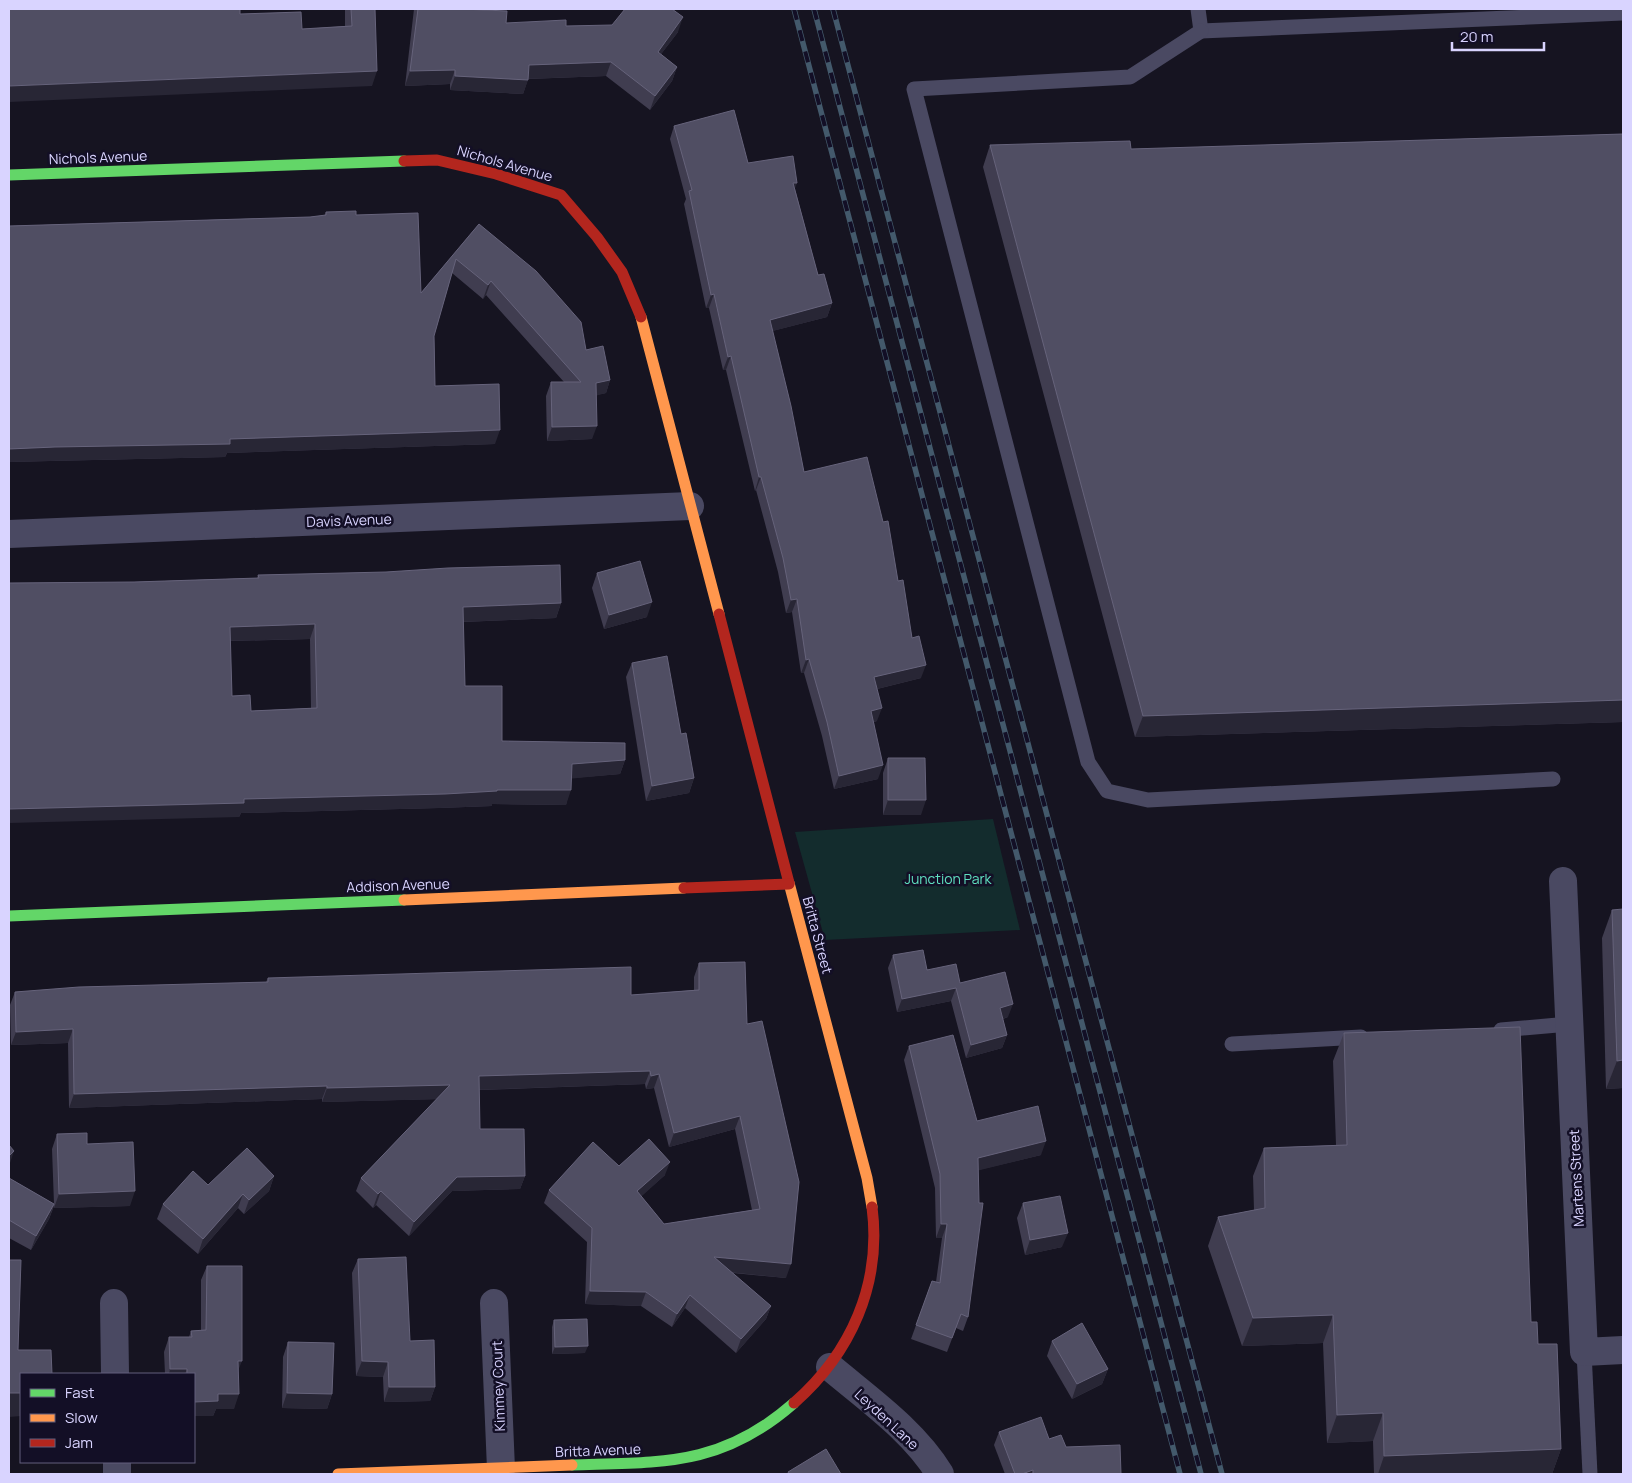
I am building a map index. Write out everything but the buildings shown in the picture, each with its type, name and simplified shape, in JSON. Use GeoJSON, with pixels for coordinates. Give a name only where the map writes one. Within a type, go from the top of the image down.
{"type":"FeatureCollection","features":[{"type":"Feature","properties":{"kind":"street","name":"Nichols Avenue"},"geometry":{"type":"LineString","coordinates":[[9,175],[437,160],[496,174],[560,195],[597,237],[625,280],[645,328],[690,506]]}},
{"type":"Feature","properties":{"kind":"street","name":"Davis Avenue"},"geometry":{"type":"LineString","coordinates":[[9,534],[690,506]]}},
{"type":"Feature","properties":{"kind":"street","name":"Britta Street"},"geometry":{"type":"LineString","coordinates":[[690,506],[788,884],[868,1178],[874,1219],[874,1256],[866,1292],[852,1334],[830,1367]]}},
{"type":"Feature","properties":{"kind":"street","name":"Martens Street"},"geometry":{"type":"LineString","coordinates":[[1563,882],[1584,1352]]}},
{"type":"Feature","properties":{"kind":"street","name":"Addison Avenue"},"geometry":{"type":"LineString","coordinates":[[9,916],[788,884]]}},
{"type":"Feature","properties":{"kind":"street"},"geometry":{"type":"LineString","coordinates":[[114,1303],[115,1373]]}},
{"type":"Feature","properties":{"kind":"street","name":"Kimmey Court"},"geometry":{"type":"LineString","coordinates":[[494,1303],[501,1469]]}},
{"type":"Feature","properties":{"kind":"street"},"geometry":{"type":"LineString","coordinates":[[1584,1352],[1623,1350]]}},
{"type":"Feature","properties":{"kind":"street","name":"Britta Avenue"},"geometry":{"type":"LineString","coordinates":[[338,1474],[660,1462],[698,1457],[735,1443],[770,1422],[801,1397],[830,1367]]}},
{"type":"Feature","properties":{"kind":"street","name":"Leyden Lane"},"geometry":{"type":"LineString","coordinates":[[830,1367],[902,1428],[934,1464],[940,1474]]}},
{"type":"Feature","properties":{"kind":"lane"},"geometry":{"type":"LineString","coordinates":[[1198,9],[1201,31]]}},
{"type":"Feature","properties":{"kind":"lane"},"geometry":{"type":"LineString","coordinates":[[1553,779],[1148,800],[1106,790],[1088,762],[914,89],[1130,76],[1201,31],[1623,13]]}},
{"type":"Feature","properties":{"kind":"lane"},"geometry":{"type":"LineString","coordinates":[[1483,1031],[1569,1024]]}},
{"type":"Feature","properties":{"kind":"lane"},"geometry":{"type":"LineString","coordinates":[[1232,1044],[1377,1036]]}},
{"type":"Feature","properties":{"kind":"lane","name":"Martens Street"},"geometry":{"type":"LineString","coordinates":[[1584,1352],[1590,1474]]}},
{"type":"Feature","properties":{"kind":"green space","name":"Junction Park"},"geometry":{"type":"Polygon","coordinates":[[[993,819],[1020,930],[825,940],[795,832],[993,819]]]}},
{"type":"Feature","properties":{"kind":"railway"},"geometry":{"type":"LineString","coordinates":[[794,9],[1180,1474]]}},
{"type":"Feature","properties":{"kind":"railway"},"geometry":{"type":"LineString","coordinates":[[814,9],[1201,1474]]}},
{"type":"Feature","properties":{"kind":"railway"},"geometry":{"type":"LineString","coordinates":[[833,9],[1222,1474]]}},
{"type":"Feature","properties":{"kind":"traffic: fast"},"geometry":{"type":"LineString","coordinates":[[9,175],[404,161]]}},
{"type":"Feature","properties":{"kind":"traffic: fast"},"geometry":{"type":"LineString","coordinates":[[9,916],[404,900]]}},
{"type":"Feature","properties":{"kind":"traffic: fast"},"geometry":{"type":"LineString","coordinates":[[572,1465],[663,1461],[715,1450],[741,1439],[767,1424],[794,1403]]}},
{"type":"Feature","properties":{"kind":"traffic: slow"},"geometry":{"type":"LineString","coordinates":[[641,317],[719,614]]}},
{"type":"Feature","properties":{"kind":"traffic: slow"},"geometry":{"type":"LineString","coordinates":[[789,883],[867,1178],[872,1207]]}},
{"type":"Feature","properties":{"kind":"traffic: slow"},"geometry":{"type":"LineString","coordinates":[[404,900],[684,888]]}},
{"type":"Feature","properties":{"kind":"traffic: slow"},"geometry":{"type":"LineString","coordinates":[[338,1474],[572,1465]]}},
{"type":"Feature","properties":{"kind":"traffic: jam"},"geometry":{"type":"LineString","coordinates":[[404,161],[437,160],[496,174],[561,195],[597,237],[622,272],[641,317]]}},
{"type":"Feature","properties":{"kind":"traffic: jam"},"geometry":{"type":"LineString","coordinates":[[719,614],[789,883]]}},
{"type":"Feature","properties":{"kind":"traffic: jam"},"geometry":{"type":"LineString","coordinates":[[684,888],[789,884]]}},
{"type":"Feature","properties":{"kind":"traffic: jam"},"geometry":{"type":"LineString","coordinates":[[794,1403],[832,1362],[858,1315],[867,1290],[872,1263],[874,1235],[872,1207]]}}]}
